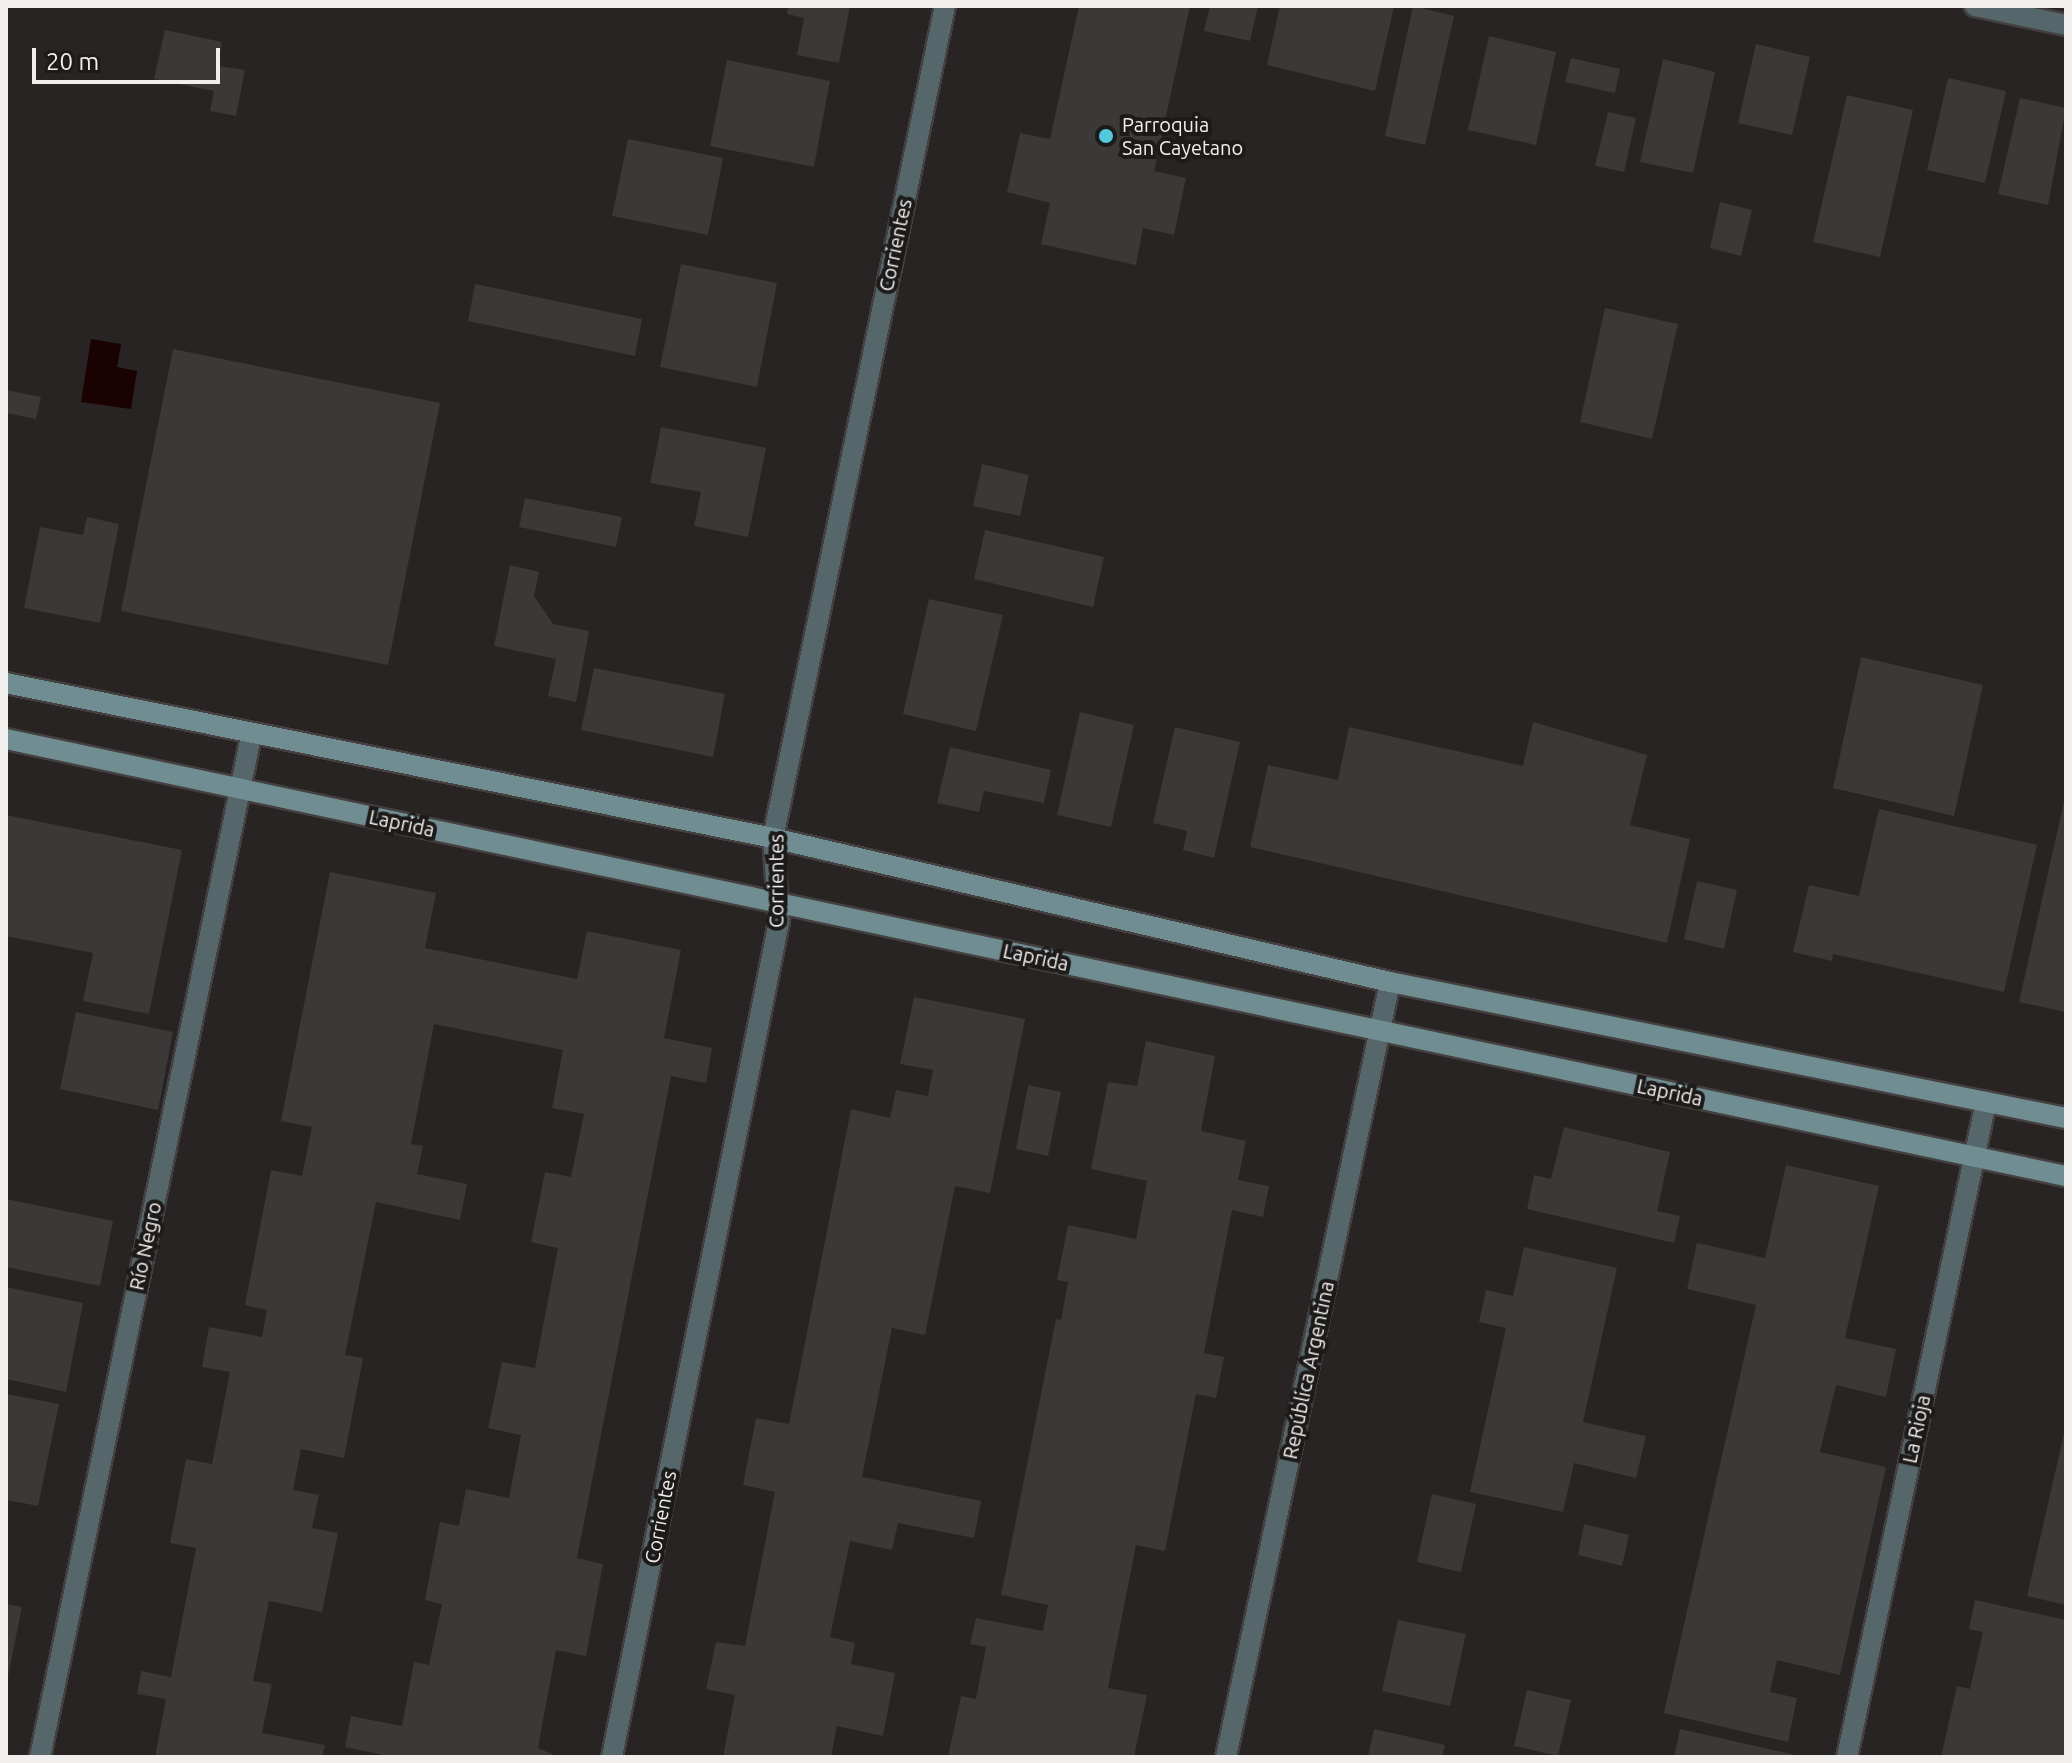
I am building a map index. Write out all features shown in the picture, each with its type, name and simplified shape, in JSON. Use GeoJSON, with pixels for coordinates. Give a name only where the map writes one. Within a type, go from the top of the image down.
{"type":"FeatureCollection","features":[{"type":"Feature","properties":{"kind":"main road"},"geometry":{"type":"LineString","coordinates":[[6,683],[251,736],[773,838],[1390,982],[2066,1118]]}},
{"type":"Feature","properties":{"kind":"main road","name":"Laprida"},"geometry":{"type":"LineString","coordinates":[[6,739],[2066,1176]]}},
{"type":"Feature","properties":{"kind":"street","name":"Corrientes"},"geometry":{"type":"LineString","coordinates":[[612,1757],[776,936],[773,838],[945,6]]}},
{"type":"Feature","properties":{"kind":"street"},"geometry":{"type":"LineString","coordinates":[[1975,6],[2066,25]]}},
{"type":"Feature","properties":{"kind":"street","name":"Río Negro"},"geometry":{"type":"LineString","coordinates":[[40,1757],[251,736]]}},
{"type":"Feature","properties":{"kind":"street","name":"República Argentina"},"geometry":{"type":"LineString","coordinates":[[1226,1757],[1390,982]]}},
{"type":"Feature","properties":{"kind":"street","name":"La Rioja"},"geometry":{"type":"LineString","coordinates":[[1847,1757],[1986,1102]]}},
{"type":"Feature","properties":{"kind":"shaded area"},"geometry":{"type":"Polygon","coordinates":[[[91,339],[121,344],[117,367],[137,371],[131,409],[81,402],[91,339]]]}},
{"type":"Feature","properties":{"kind":"building"},"geometry":{"type":"Polygon","coordinates":[[[788,6],[850,6],[839,63],[797,55],[804,18],[787,14],[788,6]]]}},
{"type":"Feature","properties":{"kind":"building","name":"Parroquia San Cayetano"},"geometry":{"type":"Polygon","coordinates":[[[1079,6],[1190,6],[1154,171],[1186,178],[1174,235],[1143,228],[1136,265],[1041,244],[1050,203],[1007,192],[1020,133],[1050,139],[1079,6]]]}},
{"type":"Feature","properties":{"kind":"building"},"geometry":{"type":"Polygon","coordinates":[[[1210,6],[1258,6],[1250,41],[1204,31],[1210,6]]]}},
{"type":"Feature","properties":{"kind":"building"},"geometry":{"type":"Polygon","coordinates":[[[1280,6],[1394,6],[1375,91],[1267,65],[1280,6]]]}},
{"type":"Feature","properties":{"kind":"building"},"geometry":{"type":"Polygon","coordinates":[[[1413,6],[1454,16],[1425,145],[1385,136],[1413,6]]]}},
{"type":"Feature","properties":{"kind":"building"},"geometry":{"type":"Polygon","coordinates":[[[165,30],[222,42],[218,66],[245,70],[236,116],[210,111],[214,91],[154,79],[165,30]]]}},
{"type":"Feature","properties":{"kind":"building"},"geometry":{"type":"Polygon","coordinates":[[[1489,36],[1556,52],[1536,145],[1468,130],[1489,36]]]}},
{"type":"Feature","properties":{"kind":"building"},"geometry":{"type":"Polygon","coordinates":[[[1756,44],[1810,57],[1792,135],[1738,123],[1756,44]]]}},
{"type":"Feature","properties":{"kind":"building"},"geometry":{"type":"Polygon","coordinates":[[[1571,58],[1620,69],[1615,93],[1565,82],[1571,58]]]}},
{"type":"Feature","properties":{"kind":"building"},"geometry":{"type":"Polygon","coordinates":[[[1663,59],[1715,72],[1693,173],[1640,162],[1663,59]]]}},
{"type":"Feature","properties":{"kind":"building"},"geometry":{"type":"Polygon","coordinates":[[[727,60],[830,81],[814,167],[710,146],[727,60]]]}},
{"type":"Feature","properties":{"kind":"building"},"geometry":{"type":"Polygon","coordinates":[[[1948,78],[2006,91],[1985,183],[1927,170],[1948,78]]]}},
{"type":"Feature","properties":{"kind":"building"},"geometry":{"type":"Polygon","coordinates":[[[1847,95],[1913,110],[1880,257],[1813,242],[1847,95]]]}},
{"type":"Feature","properties":{"kind":"building"},"geometry":{"type":"Polygon","coordinates":[[[2020,98],[2066,108],[2048,205],[1998,194],[2020,98]]]}},
{"type":"Feature","properties":{"kind":"building"},"geometry":{"type":"Polygon","coordinates":[[[1608,112],[1636,118],[1624,172],[1595,166],[1608,112]]]}},
{"type":"Feature","properties":{"kind":"building"},"geometry":{"type":"Polygon","coordinates":[[[628,139],[723,158],[708,235],[612,216],[628,139]]]}},
{"type":"Feature","properties":{"kind":"building"},"geometry":{"type":"Polygon","coordinates":[[[1720,202],[1752,210],[1741,256],[1710,248],[1720,202]]]}},
{"type":"Feature","properties":{"kind":"building"},"geometry":{"type":"Polygon","coordinates":[[[681,264],[777,283],[757,387],[660,367],[681,264]]]}},
{"type":"Feature","properties":{"kind":"building"},"geometry":{"type":"Polygon","coordinates":[[[475,284],[642,319],[635,356],[468,321],[475,284]]]}},
{"type":"Feature","properties":{"kind":"building"},"geometry":{"type":"Polygon","coordinates":[[[1605,308],[1678,324],[1652,439],[1580,422],[1605,308]]]}},
{"type":"Feature","properties":{"kind":"building"},"geometry":{"type":"Polygon","coordinates":[[[173,349],[440,403],[388,665],[121,611],[173,349]]]}},
{"type":"Feature","properties":{"kind":"building"},"geometry":{"type":"Polygon","coordinates":[[[6,390],[41,397],[36,419],[6,413],[6,390]]]}},
{"type":"Feature","properties":{"kind":"building"},"geometry":{"type":"Polygon","coordinates":[[[661,427],[766,448],[748,537],[694,526],[701,492],[650,483],[661,427]]]}},
{"type":"Feature","properties":{"kind":"building"},"geometry":{"type":"Polygon","coordinates":[[[982,464],[1029,475],[1020,516],[973,506],[982,464]]]}},
{"type":"Feature","properties":{"kind":"building"},"geometry":{"type":"Polygon","coordinates":[[[525,498],[622,517],[616,547],[519,527],[525,498]]]}},
{"type":"Feature","properties":{"kind":"building"},"geometry":{"type":"Polygon","coordinates":[[[87,517],[119,524],[100,623],[24,608],[40,527],[83,535],[87,517]]]}},
{"type":"Feature","properties":{"kind":"building"},"geometry":{"type":"Polygon","coordinates":[[[985,530],[1104,557],[1093,607],[974,579],[985,530]]]}},
{"type":"Feature","properties":{"kind":"building"},"geometry":{"type":"Polygon","coordinates":[[[510,565],[539,572],[534,596],[553,624],[589,631],[576,702],[548,696],[556,659],[494,646],[510,565]]]}},
{"type":"Feature","properties":{"kind":"building"},"geometry":{"type":"Polygon","coordinates":[[[929,599],[1003,615],[976,731],[903,714],[929,599]]]}},
{"type":"Feature","properties":{"kind":"building"},"geometry":{"type":"Polygon","coordinates":[[[1861,657],[1983,685],[1954,816],[1833,788],[1861,657]]]}},
{"type":"Feature","properties":{"kind":"building"},"geometry":{"type":"Polygon","coordinates":[[[594,668],[725,694],[713,757],[581,730],[594,668]]]}},
{"type":"Feature","properties":{"kind":"building"},"geometry":{"type":"Polygon","coordinates":[[[1080,712],[1134,725],[1111,827],[1057,815],[1080,712]]]}},
{"type":"Feature","properties":{"kind":"building"},"geometry":{"type":"Polygon","coordinates":[[[1533,722],[1647,755],[1630,825],[1690,839],[1667,943],[1250,847],[1268,765],[1338,780],[1349,727],[1523,766],[1533,722]]]}},
{"type":"Feature","properties":{"kind":"building"},"geometry":{"type":"Polygon","coordinates":[[[1175,727],[1240,742],[1214,858],[1183,850],[1187,831],[1153,823],[1175,727]]]}},
{"type":"Feature","properties":{"kind":"building"},"geometry":{"type":"Polygon","coordinates":[[[950,747],[1051,770],[1044,803],[984,791],[979,812],[937,803],[950,747]]]}},
{"type":"Feature","properties":{"kind":"building"},"geometry":{"type":"Polygon","coordinates":[[[2066,797],[2066,1012],[2019,1002],[2066,797]]]}},
{"type":"Feature","properties":{"kind":"building"},"geometry":{"type":"Polygon","coordinates":[[[1879,809],[2037,845],[2004,992],[1833,954],[1832,961],[1793,952],[1809,885],[1859,896],[1879,809]]]}},
{"type":"Feature","properties":{"kind":"building"},"geometry":{"type":"Polygon","coordinates":[[[6,815],[182,850],[149,1014],[83,1001],[93,953],[6,936],[6,815]]]}},
{"type":"Feature","properties":{"kind":"building"},"geometry":{"type":"Polygon","coordinates":[[[330,872],[436,893],[425,948],[577,979],[587,931],[681,950],[664,1038],[712,1048],[706,1083],[671,1076],[577,1558],[603,1564],[586,1656],[556,1650],[538,1748],[559,1757],[392,1757],[345,1747],[351,1716],[402,1726],[414,1662],[429,1665],[442,1604],[425,1600],[440,1522],[459,1526],[466,1489],[509,1498],[521,1435],[488,1428],[502,1362],[535,1368],[558,1248],[531,1242],[545,1172],[571,1177],[584,1114],[552,1108],[563,1050],[434,1024],[411,1144],[423,1146],[417,1174],[467,1184],[460,1220],[376,1202],[345,1355],[363,1358],[344,1458],[301,1449],[293,1490],[319,1495],[312,1528],[338,1533],[322,1612],[269,1601],[253,1681],[272,1684],[262,1733],[325,1745],[322,1757],[155,1757],[166,1699],[137,1694],[141,1671],[171,1677],[196,1548],[170,1543],[186,1459],[212,1464],[230,1372],[202,1367],[209,1327],[262,1337],[267,1310],[245,1305],[271,1170],[302,1176],[312,1127],[281,1121],[330,872]]]}},
{"type":"Feature","properties":{"kind":"building"},"geometry":{"type":"Polygon","coordinates":[[[1697,881],[1737,890],[1724,949],[1684,939],[1697,881]]]}},
{"type":"Feature","properties":{"kind":"building"},"geometry":{"type":"Polygon","coordinates":[[[914,997],[1025,1019],[990,1193],[955,1186],[925,1335],[892,1328],[862,1477],[981,1501],[974,1538],[898,1523],[892,1550],[850,1541],[830,1637],[855,1643],[851,1664],[895,1673],[883,1736],[837,1726],[831,1757],[723,1757],[735,1695],[706,1689],[716,1642],[745,1646],[775,1492],[743,1485],[756,1418],[789,1424],[851,1109],[890,1118],[896,1090],[928,1096],[933,1070],[900,1064],[914,997]]]}},
{"type":"Feature","properties":{"kind":"building"},"geometry":{"type":"Polygon","coordinates":[[[76,1012],[173,1032],[158,1110],[60,1089],[76,1012]]]}},
{"type":"Feature","properties":{"kind":"building"},"geometry":{"type":"Polygon","coordinates":[[[1146,1041],[1215,1056],[1201,1131],[1246,1141],[1238,1180],[1269,1186],[1263,1217],[1232,1210],[1204,1353],[1224,1357],[1216,1398],[1196,1394],[1165,1551],[1136,1545],[1108,1688],[1147,1695],[1134,1757],[948,1757],[961,1696],[976,1699],[986,1647],[970,1644],[976,1618],[1043,1631],[1048,1605],[1001,1595],[1056,1319],[1061,1320],[1068,1282],[1057,1280],[1068,1225],[1136,1239],[1147,1181],[1091,1169],[1108,1082],[1137,1086],[1146,1041]]]}},
{"type":"Feature","properties":{"kind":"building"},"geometry":{"type":"Polygon","coordinates":[[[1028,1085],[1061,1092],[1048,1156],[1016,1149],[1028,1085]]]}},
{"type":"Feature","properties":{"kind":"building"},"geometry":{"type":"Polygon","coordinates":[[[1564,1127],[1670,1152],[1657,1211],[1680,1216],[1674,1243],[1527,1209],[1534,1175],[1551,1179],[1564,1127]]]}},
{"type":"Feature","properties":{"kind":"building"},"geometry":{"type":"Polygon","coordinates":[[[1786,1165],[1879,1186],[1845,1338],[1896,1349],[1886,1397],[1836,1385],[1820,1452],[1886,1467],[1840,1675],[1777,1660],[1770,1692],[1797,1698],[1788,1742],[1664,1713],[1756,1305],[1687,1289],[1697,1243],[1765,1258],[1786,1165]]]}},
{"type":"Feature","properties":{"kind":"building"},"geometry":{"type":"Polygon","coordinates":[[[6,1199],[113,1221],[100,1286],[6,1267],[6,1199]]]}},
{"type":"Feature","properties":{"kind":"building"},"geometry":{"type":"Polygon","coordinates":[[[1524,1247],[1617,1268],[1583,1422],[1646,1436],[1636,1478],[1574,1463],[1563,1512],[1470,1492],[1506,1328],[1479,1322],[1486,1290],[1513,1296],[1524,1247]]]}},
{"type":"Feature","properties":{"kind":"building"},"geometry":{"type":"Polygon","coordinates":[[[6,1287],[83,1303],[66,1392],[6,1379],[6,1287]]]}},
{"type":"Feature","properties":{"kind":"building"},"geometry":{"type":"Polygon","coordinates":[[[6,1394],[59,1404],[38,1506],[6,1500],[6,1394]]]}},
{"type":"Feature","properties":{"kind":"building"},"geometry":{"type":"Polygon","coordinates":[[[2066,1429],[2066,1605],[2027,1596],[2066,1429]]]}},
{"type":"Feature","properties":{"kind":"building"},"geometry":{"type":"Polygon","coordinates":[[[1432,1494],[1476,1504],[1461,1572],[1417,1562],[1432,1494]]]}},
{"type":"Feature","properties":{"kind":"building"},"geometry":{"type":"Polygon","coordinates":[[[1584,1524],[1629,1535],[1622,1566],[1578,1555],[1584,1524]]]}},
{"type":"Feature","properties":{"kind":"building"},"geometry":{"type":"Polygon","coordinates":[[[1975,1600],[2066,1620],[2066,1757],[1941,1757],[1957,1686],[1970,1689],[1983,1632],[1969,1629],[1975,1600]]]}},
{"type":"Feature","properties":{"kind":"building"},"geometry":{"type":"Polygon","coordinates":[[[6,1604],[22,1607],[7,1681],[6,1680],[6,1604]]]}},
{"type":"Feature","properties":{"kind":"building"},"geometry":{"type":"Polygon","coordinates":[[[1398,1620],[1466,1634],[1450,1706],[1382,1691],[1398,1620]]]}},
{"type":"Feature","properties":{"kind":"building"},"geometry":{"type":"Polygon","coordinates":[[[1527,1690],[1571,1700],[1558,1756],[1514,1746],[1527,1690]]]}},
{"type":"Feature","properties":{"kind":"building"},"geometry":{"type":"Polygon","coordinates":[[[1374,1729],[1445,1745],[1442,1757],[1368,1757],[1374,1729]]]}},
{"type":"Feature","properties":{"kind":"building"},"geometry":{"type":"Polygon","coordinates":[[[1680,1729],[1800,1756],[1800,1757],[1674,1757],[1680,1729]]]}},
{"type":"Feature","properties":{"kind":"place","name":"Parroquia San Cayetano"},"geometry":{"type":"Point","coordinates":[1106,136]}}]}
